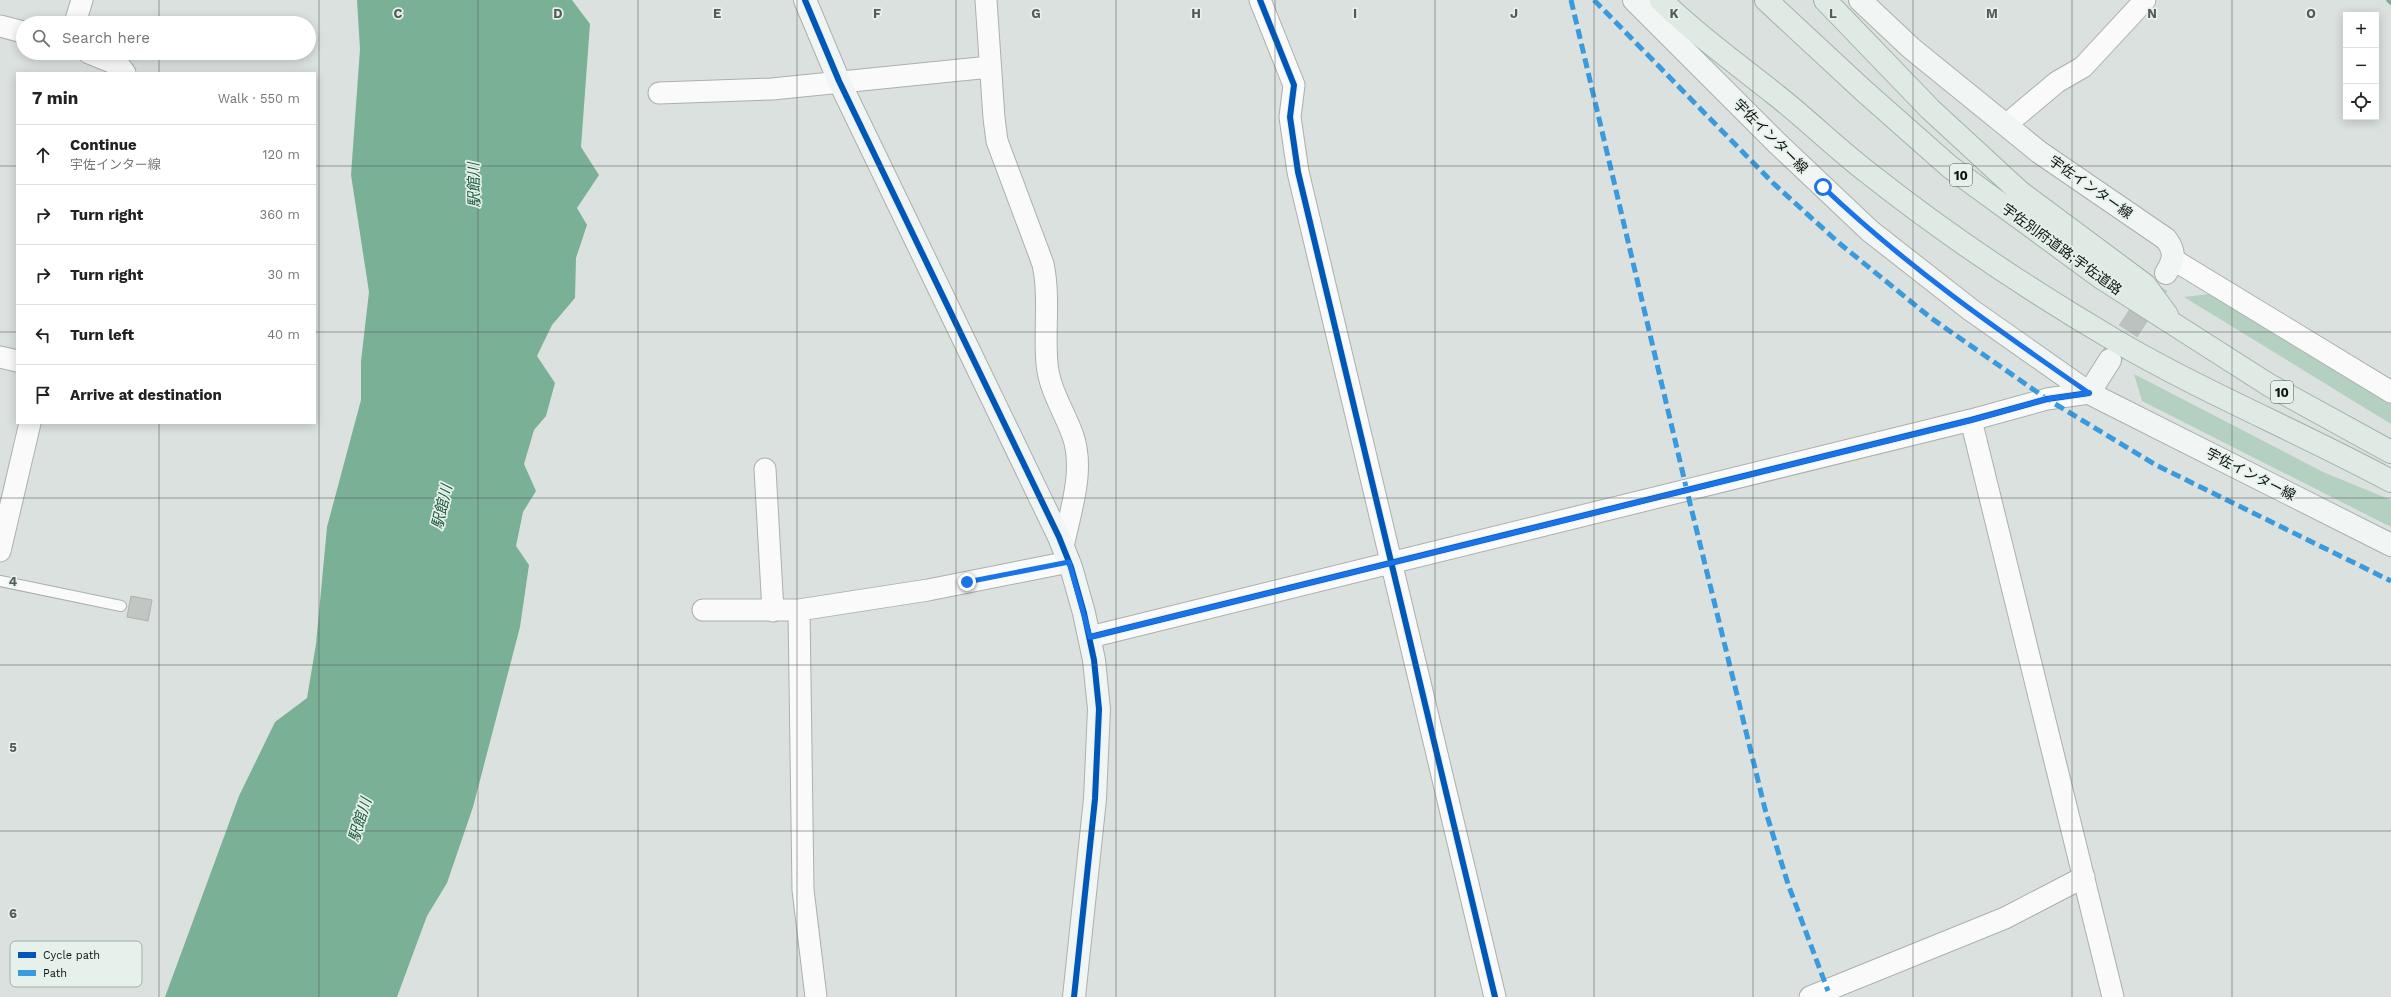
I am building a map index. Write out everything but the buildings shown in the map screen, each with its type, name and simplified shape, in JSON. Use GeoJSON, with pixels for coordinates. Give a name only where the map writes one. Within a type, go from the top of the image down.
{"type":"FeatureCollection","features":[{"type":"Feature","properties":{"kind":"highway"},"geometry":{"type":"LineString","coordinates":[[1661,0],[1690,27],[1778,97],[1871,175],[1930,220],[2046,299],[2200,388],[2355,461],[2391,481]]}},
{"type":"Feature","properties":{"kind":"highway","name":"宇佐別府道路;宇佐道路"},"geometry":{"type":"LineString","coordinates":[[1766,0],[1864,91],[1950,167],[2103,279],[2269,385],[2391,452]]}},
{"type":"Feature","properties":{"kind":"highway"},"geometry":{"type":"LineString","coordinates":[[1825,0],[1930,109],[2020,192],[2145,286],[2175,326]]}},
{"type":"Feature","properties":{"kind":"main road"},"geometry":{"type":"LineString","coordinates":[[805,0],[840,81],[1066,555],[1090,637],[1098,686],[1099,739],[1074,997]]}},
{"type":"Feature","properties":{"kind":"main road","name":"宇佐インター線"},"geometry":{"type":"LineString","coordinates":[[1634,0],[1777,143],[1870,231],[1971,310],[2089,393],[2391,545]]}},
{"type":"Feature","properties":{"kind":"main road","name":"宇佐インター線"},"geometry":{"type":"LineString","coordinates":[[1860,0],[1911,48],[2007,124],[2039,152],[2166,239],[2172,248],[2170,266]]}},
{"type":"Feature","properties":{"kind":"main road"},"geometry":{"type":"LineString","coordinates":[[2089,393],[2110,360]]}},
{"type":"Feature","properties":{"kind":"street"},"geometry":{"type":"LineString","coordinates":[[77,16],[82,0]]}},
{"type":"Feature","properties":{"kind":"street"},"geometry":{"type":"LineString","coordinates":[[703,610],[799,610],[928,590],[1066,555],[1077,474],[1078,453],[1074,436],[1049,375],[1047,365],[1046,279],[1038,248],[997,141],[990,67],[986,0]]}},
{"type":"Feature","properties":{"kind":"street"},"geometry":{"type":"LineString","coordinates":[[1260,0],[1294,85],[1290,117],[1294,154],[1495,997]]}},
{"type":"Feature","properties":{"kind":"street"},"geometry":{"type":"LineString","coordinates":[[2007,124],[2057,82],[2084,67],[2145,0]]}},
{"type":"Feature","properties":{"kind":"street"},"geometry":{"type":"LineString","coordinates":[[0,26],[16,30]]}},
{"type":"Feature","properties":{"kind":"street"},"geometry":{"type":"LineString","coordinates":[[106,60],[119,65],[124,72]]}},
{"type":"Feature","properties":{"kind":"street"},"geometry":{"type":"LineString","coordinates":[[659,93],[732,92],[990,67]]}},
{"type":"Feature","properties":{"kind":"street"},"geometry":{"type":"LineString","coordinates":[[2170,266],[2391,392]]}},
{"type":"Feature","properties":{"kind":"street"},"geometry":{"type":"LineString","coordinates":[[0,357],[16,361]]}},
{"type":"Feature","properties":{"kind":"street"},"geometry":{"type":"LineString","coordinates":[[1090,637],[1392,564],[1972,420],[2047,399],[2089,393]]}},
{"type":"Feature","properties":{"kind":"street"},"geometry":{"type":"LineString","coordinates":[[1972,420],[2113,997]]}},
{"type":"Feature","properties":{"kind":"street"},"geometry":{"type":"LineString","coordinates":[[0,551],[30,424]]}},
{"type":"Feature","properties":{"kind":"street"},"geometry":{"type":"LineString","coordinates":[[765,469],[774,611]]}},
{"type":"Feature","properties":{"kind":"street"},"geometry":{"type":"LineString","coordinates":[[799,610],[803,890],[812,997]]}},
{"type":"Feature","properties":{"kind":"street"},"geometry":{"type":"LineString","coordinates":[[1810,997],[2004,918],[2084,877]]}},
{"type":"Feature","properties":{"kind":"lane"},"geometry":{"type":"LineString","coordinates":[[0,581],[121,606]]}},
{"type":"Feature","properties":{"kind":"shaded area"},"geometry":{"type":"Polygon","coordinates":[[[2210,294],[2391,402],[2391,424],[2184,297],[2210,294]]]}},
{"type":"Feature","properties":{"kind":"shaded area"},"geometry":{"type":"Polygon","coordinates":[[[2134,374],[2323,472],[2391,500],[2391,527],[2142,401],[2134,374]]]}},
{"type":"Feature","properties":{"kind":"water","name":"駅館川"},"geometry":{"type":"Polygon","coordinates":[[[357,0],[572,0],[590,24],[581,147],[599,175],[577,208],[587,225],[576,258],[575,298],[552,325],[537,356],[555,383],[546,416],[534,430],[524,464],[536,491],[523,512],[516,546],[529,565],[520,627],[473,807],[447,883],[427,916],[397,997],[165,997],[239,796],[275,722],[307,698],[316,644],[327,527],[361,400],[361,361],[369,292],[351,175],[360,49],[357,0]]]}},
{"type":"Feature","properties":{"kind":"tunnel"},"geometry":{"type":"LineString","coordinates":[[2110,359],[2166,273]]}},
{"type":"Feature","properties":{"kind":"marked path"},"geometry":{"type":"LineString","coordinates":[[1571,0],[1687,491],[1765,809],[1788,884],[1828,991]]}},
{"type":"Feature","properties":{"kind":"marked path"},"geometry":{"type":"LineString","coordinates":[[1594,0],[1773,183],[1839,243],[1931,318],[2047,399],[2156,465],[2391,581]]}},
{"type":"Feature","properties":{"kind":"cycle path"},"geometry":{"type":"LineString","coordinates":[[805,0],[839,81],[1059,537],[1071,567],[1084,613],[1094,660],[1099,709],[1095,799],[1074,997]]}},
{"type":"Feature","properties":{"kind":"cycle path"},"geometry":{"type":"LineString","coordinates":[[1260,0],[1294,85],[1290,117],[1298,172],[1495,997]]}},
{"type":"Feature","properties":{"kind":"cycle path"},"geometry":{"type":"LineString","coordinates":[[1090,637],[1971,420],[2047,399],[2089,393]]}},
{"type":"Feature","properties":{"kind":"route"},"geometry":{"type":"LineString","coordinates":[[967,582],[1069,562],[1078,588],[1090,637],[1392,564],[1972,420],[2047,399],[2089,393],[2015,342],[1924,276],[1870,231],[1823,187]]}}]}
